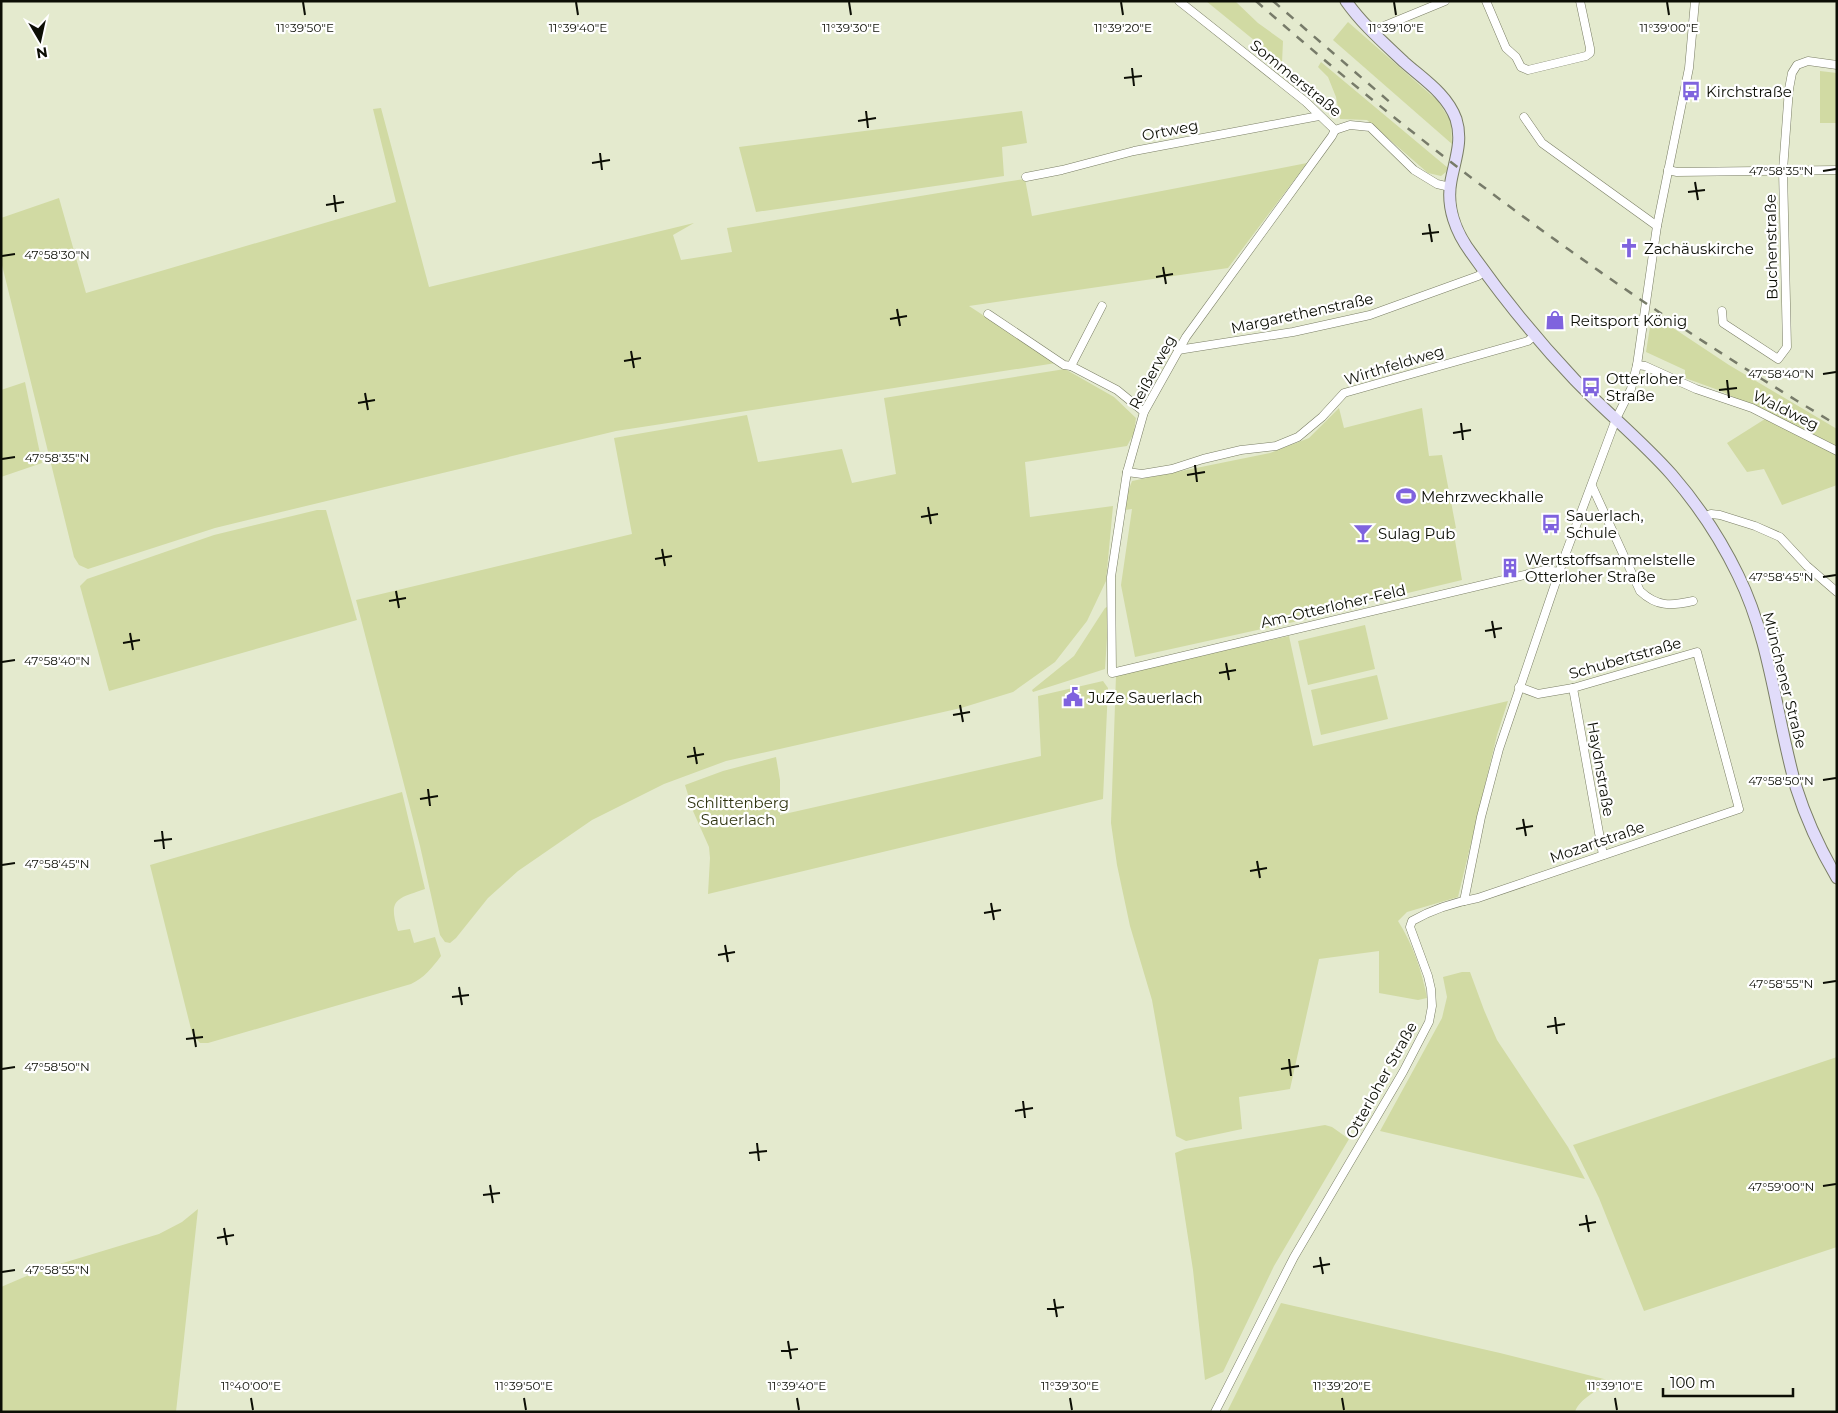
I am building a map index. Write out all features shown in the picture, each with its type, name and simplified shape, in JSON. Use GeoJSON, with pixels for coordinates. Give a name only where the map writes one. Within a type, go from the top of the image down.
{"type":"FeatureCollection","features":[{"type":"Feature","properties":{"kind":"main road","name":"Münchener Straße"},"geometry":{"type":"LineString","coordinates":[[1346,1],[1372,31],[1434,86],[1447,102],[1456,119],[1460,138],[1450,186],[1450,203],[1453,220],[1466,245],[1536,335],[1574,379],[1671,474],[1704,517],[1727,554],[1747,595],[1762,640],[1799,796],[1816,838],[1837,878]]}},
{"type":"Feature","properties":{"kind":"street","name":"Sommerstraße"},"geometry":{"type":"LineString","coordinates":[[1179,1],[1306,102],[1335,130],[1350,125],[1370,127],[1414,170],[1437,184],[1450,186]]}},
{"type":"Feature","properties":{"kind":"street"},"geometry":{"type":"LineString","coordinates":[[1372,31],[1445,1]]}},
{"type":"Feature","properties":{"kind":"street"},"geometry":{"type":"LineString","coordinates":[[1486,1],[1506,48],[1516,57],[1521,67],[1526,70],[1586,56],[1590,53],[1580,1]]}},
{"type":"Feature","properties":{"kind":"street"},"geometry":{"type":"LineString","coordinates":[[1464,901],[1481,817],[1499,749],[1519,687],[1616,419],[1630,389],[1638,364],[1657,226],[1689,68],[1695,1]]}},
{"type":"Feature","properties":{"kind":"street","name":"Buchenstraße"},"geometry":{"type":"LineString","coordinates":[[1722,311],[1722,323],[1778,359],[1787,347],[1783,170],[1789,89],[1792,73],[1797,65],[1808,61],[1837,65]]}},
{"type":"Feature","properties":{"kind":"street","name":"Ortweg"},"geometry":{"type":"LineString","coordinates":[[1026,177],[1062,170],[1134,151],[1319,116]]}},
{"type":"Feature","properties":{"kind":"street"},"geometry":{"type":"LineString","coordinates":[[1524,117],[1542,143],[1657,226]]}},
{"type":"Feature","properties":{"kind":"street","name":"Reißerweg"},"geometry":{"type":"LineString","coordinates":[[1112,673],[1112,577],[1127,472],[1144,412],[1178,350],[1335,130]]}},
{"type":"Feature","properties":{"kind":"street"},"geometry":{"type":"LineString","coordinates":[[1668,170],[1677,172],[1837,170]]}},
{"type":"Feature","properties":{"kind":"street","name":"Margarethenstraße"},"geometry":{"type":"LineString","coordinates":[[1178,350],[1293,332],[1370,315],[1478,276],[1485,271]]}},
{"type":"Feature","properties":{"kind":"street"},"geometry":{"type":"LineString","coordinates":[[1071,366],[1102,306]]}},
{"type":"Feature","properties":{"kind":"street"},"geometry":{"type":"LineString","coordinates":[[988,314],[1064,365],[1071,366],[1117,390],[1144,412]]}},
{"type":"Feature","properties":{"kind":"street","name":"Wirthfeldweg"},"geometry":{"type":"LineString","coordinates":[[1127,472],[1142,474],[1157,472],[1241,450],[1276,446],[1298,437],[1322,417],[1344,392],[1528,341],[1536,335]]}},
{"type":"Feature","properties":{"kind":"street","name":"Waldweg"},"geometry":{"type":"LineString","coordinates":[[1638,364],[1696,389],[1752,408],[1837,451]]}},
{"type":"Feature","properties":{"kind":"street"},"geometry":{"type":"LineString","coordinates":[[1592,486],[1640,591],[1651,601],[1675,605],[1693,601]]}},
{"type":"Feature","properties":{"kind":"street"},"geometry":{"type":"LineString","coordinates":[[1704,517],[1711,514],[1720,514],[1780,537],[1807,566],[1837,592]]}},
{"type":"Feature","properties":{"kind":"street","name":"Am-Otterloher-Feld"},"geometry":{"type":"LineString","coordinates":[[1112,673],[1545,570],[1560,572]]}},
{"type":"Feature","properties":{"kind":"street","name":"Schubertstraße"},"geometry":{"type":"LineString","coordinates":[[1519,687],[1538,694],[1573,688],[1697,652],[1739,809]]}},
{"type":"Feature","properties":{"kind":"street","name":"Haydnstraße"},"geometry":{"type":"LineString","coordinates":[[1573,688],[1602,855]]}},
{"type":"Feature","properties":{"kind":"street","name":"Mozartstraße"},"geometry":{"type":"LineString","coordinates":[[1464,901],[1478,898],[1739,809]]}},
{"type":"Feature","properties":{"kind":"street","name":"Otterloher Straße"},"geometry":{"type":"LineString","coordinates":[[1215,1412],[1294,1258],[1403,1072],[1429,1022],[1432,1006],[1431,989],[1410,927],[1412,921],[1422,915],[1464,901]]}},
{"type":"Feature","properties":{"kind":"green space"},"geometry":{"type":"Polygon","coordinates":[[[1206,1],[1235,1],[1258,23],[1283,41],[1282,63],[1206,1]]]}},
{"type":"Feature","properties":{"kind":"green space"},"geometry":{"type":"Polygon","coordinates":[[[1348,22],[1438,101],[1451,122],[1452,144],[1333,40],[1348,22]]]}},
{"type":"Feature","properties":{"kind":"green space"},"geometry":{"type":"Polygon","coordinates":[[[1321,62],[1448,168],[1446,172],[1441,176],[1428,173],[1367,120],[1340,119],[1336,97],[1328,77],[1318,67],[1321,62]]]}},
{"type":"Feature","properties":{"kind":"green space"},"geometry":{"type":"Polygon","coordinates":[[[1820,71],[1837,73],[1837,123],[1820,123],[1820,71]]]}},
{"type":"Feature","properties":{"kind":"green space"},"geometry":{"type":"Polygon","coordinates":[[[381,108],[429,287],[694,223],[673,235],[681,260],[732,252],[727,228],[1005,182],[1025,179],[1032,216],[1307,163],[1228,268],[969,306],[1056,363],[616,431],[215,528],[88,569],[79,565],[74,557],[1,261],[1,218],[59,198],[86,293],[396,202],[373,109],[381,108]]]}},
{"type":"Feature","properties":{"kind":"green space"},"geometry":{"type":"Polygon","coordinates":[[[1022,111],[1027,143],[1002,147],[1004,176],[756,212],[739,147],[1022,111]]]}},
{"type":"Feature","properties":{"kind":"green space"},"geometry":{"type":"Polygon","coordinates":[[[1652,314],[1729,365],[1837,429],[1837,448],[1721,391],[1685,378],[1685,370],[1646,352],[1652,314]]]}},
{"type":"Feature","properties":{"kind":"green space"},"geometry":{"type":"Polygon","coordinates":[[[1065,369],[1114,397],[1136,418],[1134,433],[1127,446],[1025,462],[1030,517],[1113,506],[1106,581],[1087,621],[1055,662],[1013,692],[961,708],[726,761],[664,784],[592,820],[518,871],[488,898],[456,938],[450,943],[445,942],[440,935],[420,846],[356,600],[632,534],[614,438],[747,415],[758,462],[842,449],[852,483],[896,474],[884,398],[1065,369]]]}},
{"type":"Feature","properties":{"kind":"green space"},"geometry":{"type":"Polygon","coordinates":[[[25,382],[42,463],[1,477],[1,390],[25,382]]]}},
{"type":"Feature","properties":{"kind":"green space"},"geometry":{"type":"Polygon","coordinates":[[[1339,408],[1344,428],[1422,408],[1429,456],[1442,455],[1456,528],[1453,529],[1462,580],[1366,603],[1366,606],[1135,657],[1121,585],[1132,509],[1125,510],[1126,497],[1132,481],[1270,453],[1309,438],[1339,408]]]}},
{"type":"Feature","properties":{"kind":"green space"},"geometry":{"type":"Polygon","coordinates":[[[1765,419],[1837,455],[1837,485],[1782,505],[1764,469],[1747,472],[1727,443],[1765,419]]]}},
{"type":"Feature","properties":{"kind":"green space"},"geometry":{"type":"Polygon","coordinates":[[[317,510],[326,510],[357,620],[109,691],[80,586],[87,579],[214,535],[317,510]]]}},
{"type":"Feature","properties":{"kind":"green space"},"geometry":{"type":"Polygon","coordinates":[[[1109,606],[1105,669],[1033,692],[1032,690],[1074,656],[1105,608],[1109,606]]]}},
{"type":"Feature","properties":{"kind":"green space"},"geometry":{"type":"Polygon","coordinates":[[[1365,625],[1375,669],[1308,685],[1298,641],[1365,625]]]}},
{"type":"Feature","properties":{"kind":"green space"},"geometry":{"type":"Polygon","coordinates":[[[1289,636],[1313,746],[1508,701],[1497,735],[1458,897],[1407,912],[1398,921],[1416,958],[1427,998],[1418,1000],[1379,993],[1379,951],[1319,959],[1290,1089],[1239,1097],[1242,1129],[1186,1141],[1176,1136],[1152,1000],[1130,926],[1117,865],[1111,823],[1116,675],[1289,636]]]}},
{"type":"Feature","properties":{"kind":"green space"},"geometry":{"type":"Polygon","coordinates":[[[1377,675],[1388,719],[1321,735],[1311,690],[1377,675]]]}},
{"type":"Feature","properties":{"kind":"green space","name":"Schlittenberg Sauerlach"},"geometry":{"type":"Polygon","coordinates":[[[1103,681],[1108,688],[1103,799],[708,894],[709,847],[693,811],[685,785],[723,771],[776,757],[780,780],[780,815],[1041,756],[1038,696],[1103,681]]]}},
{"type":"Feature","properties":{"kind":"green space"},"geometry":{"type":"Polygon","coordinates":[[[402,792],[425,889],[407,895],[397,902],[394,912],[395,920],[398,931],[410,929],[414,943],[435,937],[441,956],[434,965],[424,976],[411,984],[208,1043],[200,1043],[192,1033],[150,865],[402,792]]]}},
{"type":"Feature","properties":{"kind":"green space"},"geometry":{"type":"Polygon","coordinates":[[[1470,972],[1497,1040],[1568,1147],[1585,1179],[1380,1131],[1442,1018],[1447,997],[1443,977],[1470,972]]]}},
{"type":"Feature","properties":{"kind":"green space"},"geometry":{"type":"Polygon","coordinates":[[[1837,1057],[1837,1247],[1644,1311],[1599,1198],[1573,1145],[1837,1057]]]}},
{"type":"Feature","properties":{"kind":"green space"},"geometry":{"type":"Polygon","coordinates":[[[1325,1125],[1332,1127],[1349,1139],[1274,1266],[1223,1372],[1205,1380],[1193,1270],[1175,1153],[1185,1149],[1325,1125]]]}},
{"type":"Feature","properties":{"kind":"green space"},"geometry":{"type":"Polygon","coordinates":[[[198,1209],[176,1412],[1,1412],[1,1287],[43,1269],[159,1234],[182,1222],[198,1209]]]}},
{"type":"Feature","properties":{"kind":"green space"},"geometry":{"type":"Polygon","coordinates":[[[1281,1303],[1500,1353],[1612,1381],[1581,1402],[1575,1412],[1227,1412],[1281,1303]]]}},
{"type":"Feature","properties":{"kind":"railway"},"geometry":{"type":"LineString","coordinates":[[1256,1],[1394,117],[1537,226],[1610,279],[1685,329],[1837,425]]}},
{"type":"Feature","properties":{"kind":"railway"},"geometry":{"type":"LineString","coordinates":[[1273,1],[1392,104]]}},
{"type":"Feature","properties":{"kind":"place","name":"Kirchstraße"},"geometry":{"type":"Point","coordinates":[1691,91]}},
{"type":"Feature","properties":{"kind":"place","name":"Zachäuskirche"},"geometry":{"type":"Point","coordinates":[1629,248]}},
{"type":"Feature","properties":{"kind":"place","name":"Reitsport König"},"geometry":{"type":"Point","coordinates":[1555,320]}},
{"type":"Feature","properties":{"kind":"place","name":"Otterloher Straße"},"geometry":{"type":"Point","coordinates":[1591,387]}},
{"type":"Feature","properties":{"kind":"place","name":"Mehrzweckhalle"},"geometry":{"type":"Point","coordinates":[1406,496]}},
{"type":"Feature","properties":{"kind":"place","name":"Sauerlach, Schule"},"geometry":{"type":"Point","coordinates":[1551,524]}},
{"type":"Feature","properties":{"kind":"place","name":"Sulag Pub"},"geometry":{"type":"Point","coordinates":[1363,533]}},
{"type":"Feature","properties":{"kind":"place","name":"Wertstoffsammelstelle Otterloher Straße"},"geometry":{"type":"Point","coordinates":[1510,568]}},
{"type":"Feature","properties":{"kind":"place","name":"JuZe Sauerlach"},"geometry":{"type":"Point","coordinates":[1073,697]}}]}
